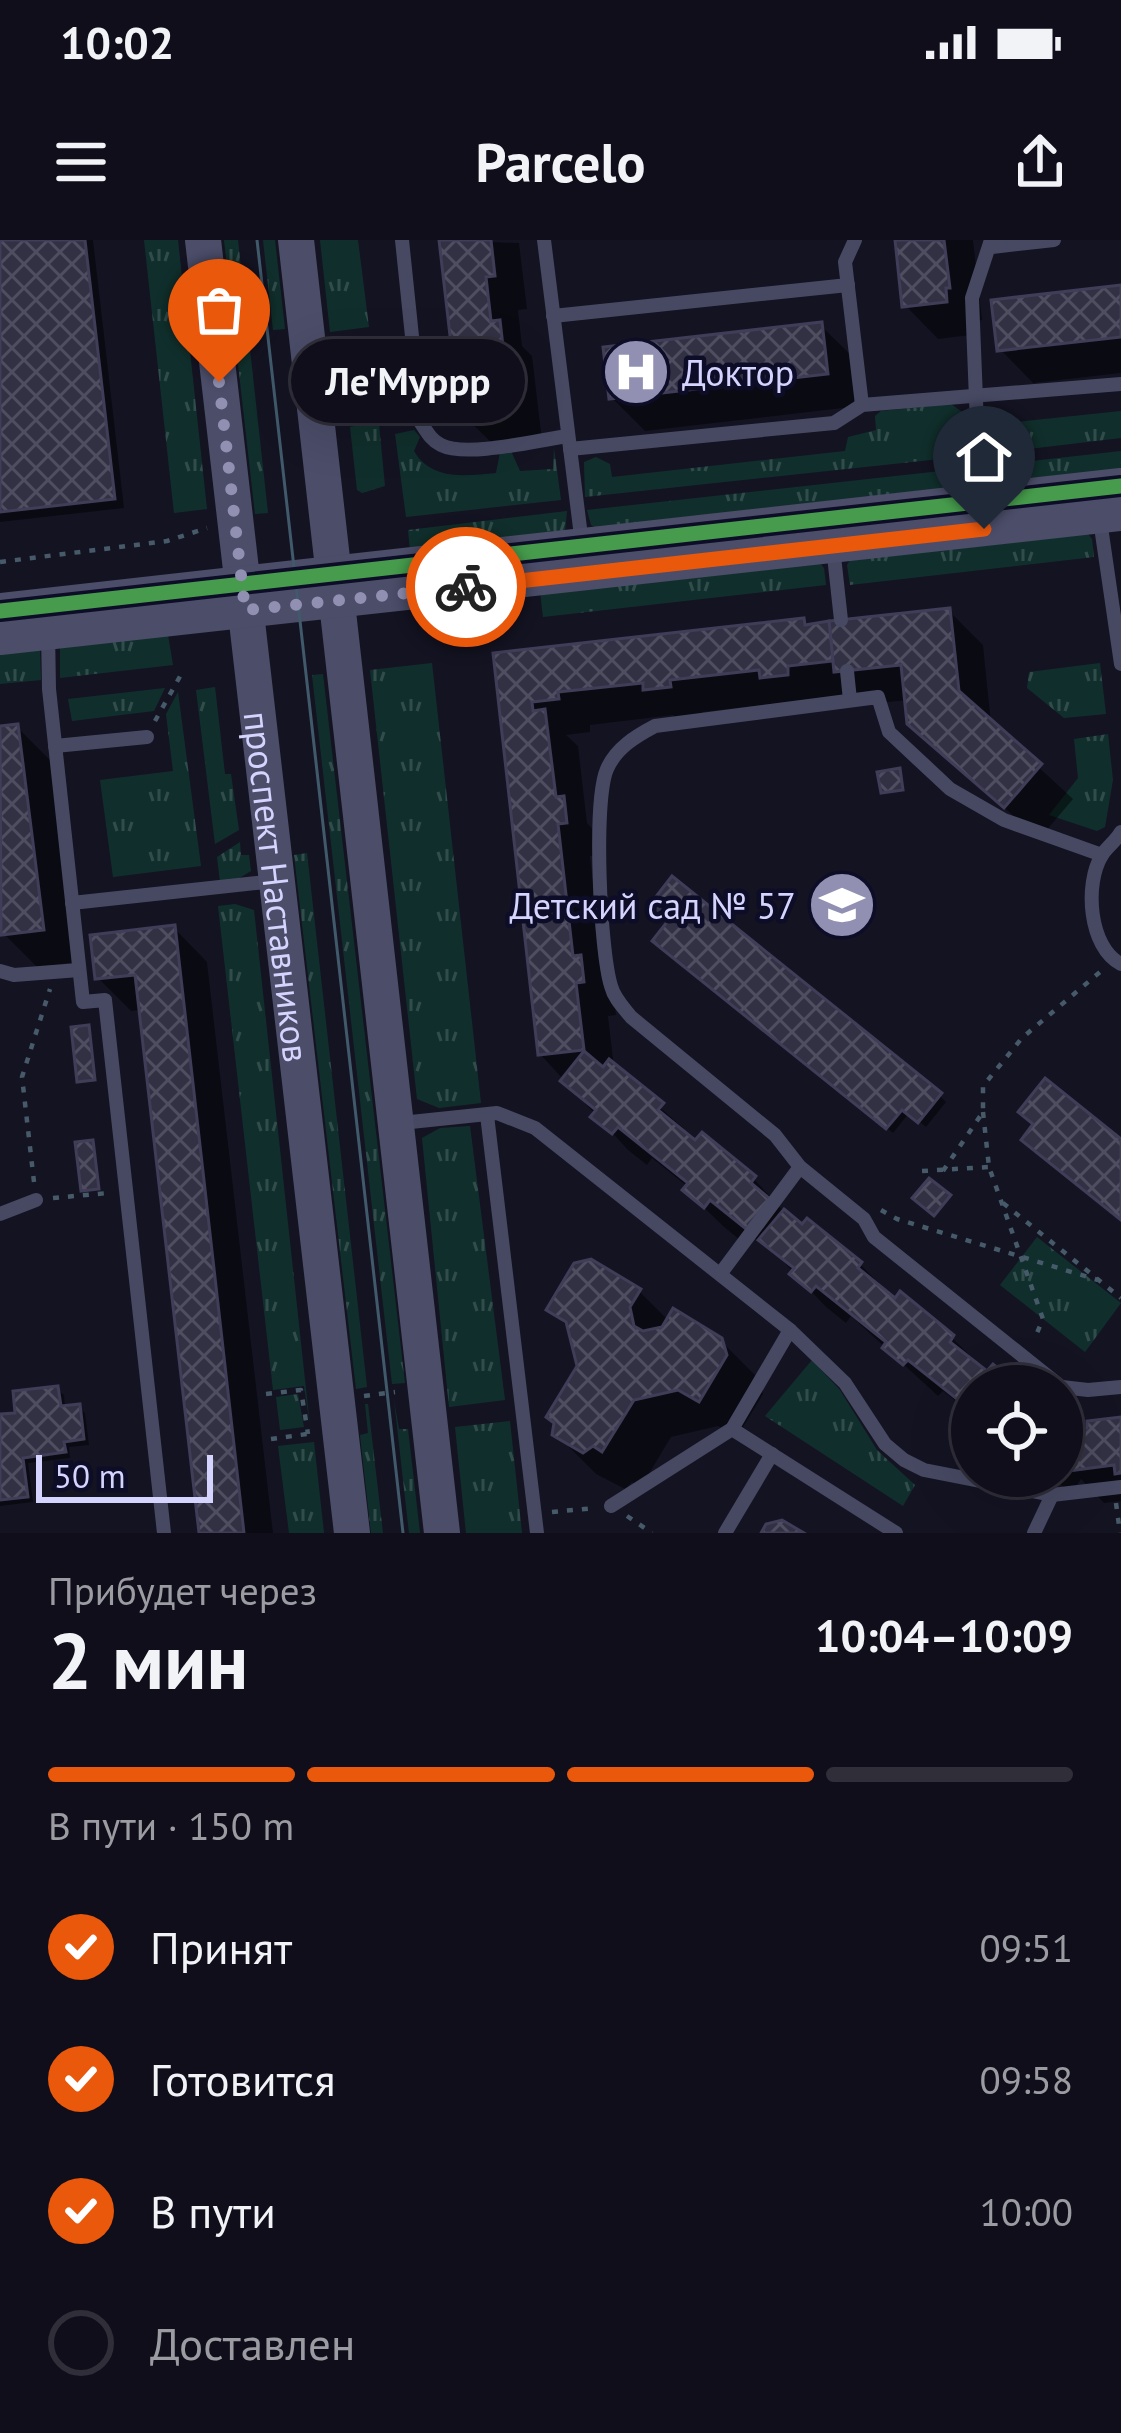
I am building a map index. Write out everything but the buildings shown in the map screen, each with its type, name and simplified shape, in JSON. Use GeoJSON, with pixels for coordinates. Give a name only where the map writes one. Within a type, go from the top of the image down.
{"type":"FeatureCollection","features":[{"type":"Feature","properties":{"kind":"main road","name":"проспект Наставников"},"geometry":{"type":"LineString","coordinates":[[203,240],[352,1533]]}},
{"type":"Feature","properties":{"kind":"main road"},"geometry":{"type":"LineString","coordinates":[[296,240],[442,1533]]}},
{"type":"Feature","properties":{"kind":"main road"},"geometry":{"type":"LineString","coordinates":[[0,638],[47,619],[1109,501]]}},
{"type":"Feature","properties":{"kind":"main road"},"geometry":{"type":"LineString","coordinates":[[0,610],[47,619]]}},
{"type":"Feature","properties":{"kind":"lane"},"geometry":{"type":"LineString","coordinates":[[402,240],[422,423],[446,448],[835,423],[862,405],[1121,384]]}},
{"type":"Feature","properties":{"kind":"lane"},"geometry":{"type":"LineString","coordinates":[[544,240],[584,559]]}},
{"type":"Feature","properties":{"kind":"lane"},"geometry":{"type":"LineString","coordinates":[[855,240],[845,262],[862,405]]}},
{"type":"Feature","properties":{"kind":"lane"},"geometry":{"type":"LineString","coordinates":[[982,515],[972,298],[991,243],[1054,240]]}},
{"type":"Feature","properties":{"kind":"lane"},"geometry":{"type":"LineString","coordinates":[[553,316],[848,285]]}},
{"type":"Feature","properties":{"kind":"lane"},"geometry":{"type":"LineString","coordinates":[[1109,501],[1121,664]]}},
{"type":"Feature","properties":{"kind":"lane"},"geometry":{"type":"LineString","coordinates":[[832,532],[842,620]]}},
{"type":"Feature","properties":{"kind":"lane"},"geometry":{"type":"LineString","coordinates":[[47,619],[55,746],[83,1002],[105,1000],[164,1533]]}},
{"type":"Feature","properties":{"kind":"lane"},"geometry":{"type":"LineString","coordinates":[[847,671],[850,700]]}},
{"type":"Feature","properties":{"kind":"lane"},"geometry":{"type":"LineString","coordinates":[[1033,1365],[874,1238],[864,1220],[800,1167],[775,1135],[631,1017],[612,993],[605,965],[600,796],[608,766],[629,740],[655,726],[878,697],[889,732],[902,747],[977,808],[1102,855]]}},
{"type":"Feature","properties":{"kind":"lane"},"geometry":{"type":"LineString","coordinates":[[55,746],[147,736]]}},
{"type":"Feature","properties":{"kind":"lane"},"geometry":{"type":"LineString","coordinates":[[1117,962],[1100,943],[1092,899],[1102,855],[1121,832]]}},
{"type":"Feature","properties":{"kind":"lane"},"geometry":{"type":"LineString","coordinates":[[72,903],[277,880]]}},
{"type":"Feature","properties":{"kind":"lane"},"geometry":{"type":"LineString","coordinates":[[0,971],[14,975],[80,970]]}},
{"type":"Feature","properties":{"kind":"lane"},"geometry":{"type":"LineString","coordinates":[[395,1123],[497,1113],[535,1128],[790,1330],[845,1382],[885,1444],[904,1460],[951,1475]]}},
{"type":"Feature","properties":{"kind":"lane"},"geometry":{"type":"LineString","coordinates":[[487,1115],[537,1533]]}},
{"type":"Feature","properties":{"kind":"lane"},"geometry":{"type":"LineString","coordinates":[[721,1274],[800,1167]]}},
{"type":"Feature","properties":{"kind":"lane"},"geometry":{"type":"LineString","coordinates":[[0,1214],[36,1200]]}},
{"type":"Feature","properties":{"kind":"lane"},"geometry":{"type":"LineString","coordinates":[[611,1506],[732,1429],[790,1330]]}},
{"type":"Feature","properties":{"kind":"lane"},"geometry":{"type":"LineString","coordinates":[[1083,1387],[1121,1387]]}},
{"type":"Feature","properties":{"kind":"lane"},"geometry":{"type":"LineString","coordinates":[[732,1429],[896,1533]]}},
{"type":"Feature","properties":{"kind":"lane"},"geometry":{"type":"LineString","coordinates":[[725,1533],[772,1454]]}},
{"type":"Feature","properties":{"kind":"lane"},"geometry":{"type":"LineString","coordinates":[[1083,1491],[1118,1487]]}},
{"type":"Feature","properties":{"kind":"lane"},"geometry":{"type":"LineString","coordinates":[[1034,1533],[1051,1497]]}},
{"type":"Feature","properties":{"kind":"path"},"geometry":{"type":"LineString","coordinates":[[0,562],[167,542],[208,528]]}},
{"type":"Feature","properties":{"kind":"path"},"geometry":{"type":"LineString","coordinates":[[147,736],[183,671]]}},
{"type":"Feature","properties":{"kind":"path"},"geometry":{"type":"LineString","coordinates":[[1025,1359],[1043,1319],[988,1167],[982,1086],[1022,1038],[1117,962]]}},
{"type":"Feature","properties":{"kind":"path"},"geometry":{"type":"LineString","coordinates":[[55,972],[22,1076],[36,1200],[125,1191]]}},
{"type":"Feature","properties":{"kind":"path"},"geometry":{"type":"LineString","coordinates":[[943,1171],[983,1112]]}},
{"type":"Feature","properties":{"kind":"path"},"geometry":{"type":"LineString","coordinates":[[922,1171],[988,1167]]}},
{"type":"Feature","properties":{"kind":"path"},"geometry":{"type":"LineString","coordinates":[[999,1199],[1121,1298]]}},
{"type":"Feature","properties":{"kind":"path"},"geometry":{"type":"LineString","coordinates":[[876,1207],[897,1220],[1098,1280]]}},
{"type":"Feature","properties":{"kind":"path"},"geometry":{"type":"LineString","coordinates":[[266,1394],[301,1390],[310,1434],[272,1439]]}},
{"type":"Feature","properties":{"kind":"path"},"geometry":{"type":"LineString","coordinates":[[359,1396],[398,1391]]}},
{"type":"Feature","properties":{"kind":"path"},"geometry":{"type":"LineString","coordinates":[[1118,1487],[1120,1533]]}},
{"type":"Feature","properties":{"kind":"green space"},"geometry":{"type":"Polygon","coordinates":[[[144,240],[178,240],[207,509],[174,513],[144,240]]]}},
{"type":"Feature","properties":{"kind":"green space"},"geometry":{"type":"Polygon","coordinates":[[[224,240],[238,240],[268,513],[255,514],[224,240]]]}},
{"type":"Feature","properties":{"kind":"green space"},"geometry":{"type":"Polygon","coordinates":[[[263,240],[275,240],[285,329],[273,330],[263,240]]]}},
{"type":"Feature","properties":{"kind":"green space"},"geometry":{"type":"Polygon","coordinates":[[[320,240],[358,240],[369,327],[330,332],[320,240]]]}},
{"type":"Feature","properties":{"kind":"green space"},"geometry":{"type":"Polygon","coordinates":[[[366,344],[374,381],[346,385],[342,350],[366,344]]]}},
{"type":"Feature","properties":{"kind":"green space"},"geometry":{"type":"Polygon","coordinates":[[[951,404],[965,414],[968,456],[585,497],[584,462],[596,457],[610,464],[612,477],[845,451],[848,437],[876,430],[875,416],[881,411],[951,404]]]}},
{"type":"Feature","properties":{"kind":"green space"},"geometry":{"type":"Polygon","coordinates":[[[989,410],[998,424],[1121,411],[1121,438],[987,454],[985,413],[989,410]]]}},
{"type":"Feature","properties":{"kind":"green space"},"geometry":{"type":"Polygon","coordinates":[[[375,421],[385,486],[362,493],[357,490],[350,427],[375,421]]]}},
{"type":"Feature","properties":{"kind":"green space"},"geometry":{"type":"Polygon","coordinates":[[[414,430],[420,437],[414,451],[421,461],[450,474],[496,473],[500,453],[511,451],[520,471],[553,469],[554,448],[561,500],[406,517],[395,434],[414,430]]]}},
{"type":"Feature","properties":{"kind":"green space"},"geometry":{"type":"Polygon","coordinates":[[[1121,451],[1121,473],[994,487],[987,466],[1121,451]]]}},
{"type":"Feature","properties":{"kind":"green space"},"geometry":{"type":"Polygon","coordinates":[[[968,468],[965,490],[600,530],[591,525],[587,510],[968,468]]]}},
{"type":"Feature","properties":{"kind":"green space"},"geometry":{"type":"Polygon","coordinates":[[[567,511],[565,532],[410,551],[408,530],[567,511]]]}},
{"type":"Feature","properties":{"kind":"green space"},"geometry":{"type":"Polygon","coordinates":[[[1085,530],[1092,539],[1094,557],[850,585],[847,565],[852,557],[1085,530]]]}},
{"type":"Feature","properties":{"kind":"green space"},"geometry":{"type":"Polygon","coordinates":[[[818,561],[826,585],[543,617],[540,592],[818,561]]]}},
{"type":"Feature","properties":{"kind":"green space"},"geometry":{"type":"Polygon","coordinates":[[[168,635],[173,665],[60,678],[60,646],[168,635]]]}},
{"type":"Feature","properties":{"kind":"green space"},"geometry":{"type":"Polygon","coordinates":[[[40,649],[41,680],[0,684],[0,653],[40,649]]]}},
{"type":"Feature","properties":{"kind":"green space"},"geometry":{"type":"Polygon","coordinates":[[[432,663],[481,1103],[439,1108],[417,1099],[370,670],[432,663]]]}},
{"type":"Feature","properties":{"kind":"green space"},"geometry":{"type":"Polygon","coordinates":[[[1100,663],[1106,714],[1064,718],[1027,688],[1029,672],[1100,663]]]}},
{"type":"Feature","properties":{"kind":"green space"},"geometry":{"type":"Polygon","coordinates":[[[323,674],[405,1383],[392,1384],[312,675],[323,674]]]}},
{"type":"Feature","properties":{"kind":"green space"},"geometry":{"type":"Polygon","coordinates":[[[215,687],[225,774],[231,774],[239,830],[215,844],[196,690],[215,687]]]}},
{"type":"Feature","properties":{"kind":"green space"},"geometry":{"type":"Polygon","coordinates":[[[165,688],[154,711],[72,721],[68,699],[165,688]]]}},
{"type":"Feature","properties":{"kind":"green space"},"geometry":{"type":"Polygon","coordinates":[[[178,692],[201,866],[113,877],[100,780],[173,771],[166,714],[178,692]]]}},
{"type":"Feature","properties":{"kind":"green space"},"geometry":{"type":"Polygon","coordinates":[[[1108,734],[1113,780],[1105,827],[1097,831],[1049,815],[1078,778],[1074,739],[1108,734]]]}},
{"type":"Feature","properties":{"kind":"green space"},"geometry":{"type":"Polygon","coordinates":[[[240,842],[241,855],[249,855],[251,871],[220,882],[217,857],[240,842]]]}},
{"type":"Feature","properties":{"kind":"green space"},"geometry":{"type":"Polygon","coordinates":[[[307,853],[367,1387],[356,1389],[294,855],[307,853]]]}},
{"type":"Feature","properties":{"kind":"green space"},"geometry":{"type":"Polygon","coordinates":[[[235,904],[254,910],[310,1426],[304,1386],[273,1390],[218,906],[235,904]]]}},
{"type":"Feature","properties":{"kind":"green space"},"geometry":{"type":"Polygon","coordinates":[[[470,1126],[505,1400],[449,1407],[422,1138],[440,1128],[470,1126]]]}},
{"type":"Feature","properties":{"kind":"green space"},"geometry":{"type":"Polygon","coordinates":[[[1037,1237],[1121,1303],[1085,1352],[1000,1285],[1037,1237]]]}},
{"type":"Feature","properties":{"kind":"green space"},"geometry":{"type":"Polygon","coordinates":[[[812,1360],[840,1390],[877,1450],[915,1485],[903,1506],[765,1416],[812,1360]]]}},
{"type":"Feature","properties":{"kind":"green space"},"geometry":{"type":"Polygon","coordinates":[[[298,1394],[304,1427],[280,1430],[276,1397],[298,1394]]]}},
{"type":"Feature","properties":{"kind":"green space"},"geometry":{"type":"Polygon","coordinates":[[[394,1400],[399,1429],[408,1429],[420,1533],[409,1533],[394,1400]]]}},
{"type":"Feature","properties":{"kind":"green space"},"geometry":{"type":"Polygon","coordinates":[[[365,1404],[383,1533],[371,1533],[360,1435],[368,1433],[365,1404]]]}},
{"type":"Feature","properties":{"kind":"green space"},"geometry":{"type":"Polygon","coordinates":[[[510,1421],[522,1533],[466,1533],[455,1427],[510,1421]]]}},
{"type":"Feature","properties":{"kind":"green space"},"geometry":{"type":"Polygon","coordinates":[[[314,1442],[324,1533],[289,1533],[278,1446],[314,1442]]]}},
{"type":"Feature","properties":{"kind":"tram line"},"geometry":{"type":"LineString","coordinates":[[257,240],[403,1533]]}},
{"type":"Feature","properties":{"kind":"cycle path"},"geometry":{"type":"LineString","coordinates":[[0,611],[1121,486]]}},
{"type":"Feature","properties":{"kind":"way so far"},"geometry":{"type":"LineString","coordinates":[[219,382],[245,610],[466,587]]}},
{"type":"Feature","properties":{"kind":"place","name":"Доктор"},"geometry":{"type":"Point","coordinates":[636,372]}},
{"type":"Feature","properties":{"kind":"place","name":"Ле'Муррр"},"geometry":{"type":"Point","coordinates":[219,382]}},
{"type":"Feature","properties":{"kind":"place","name":"Детский сад № 57"},"geometry":{"type":"Point","coordinates":[842,905]}},
{"type":"Feature","properties":{"kind":"route"},"geometry":{"type":"LineString","coordinates":[[466,587],[984,529]]}}]}
